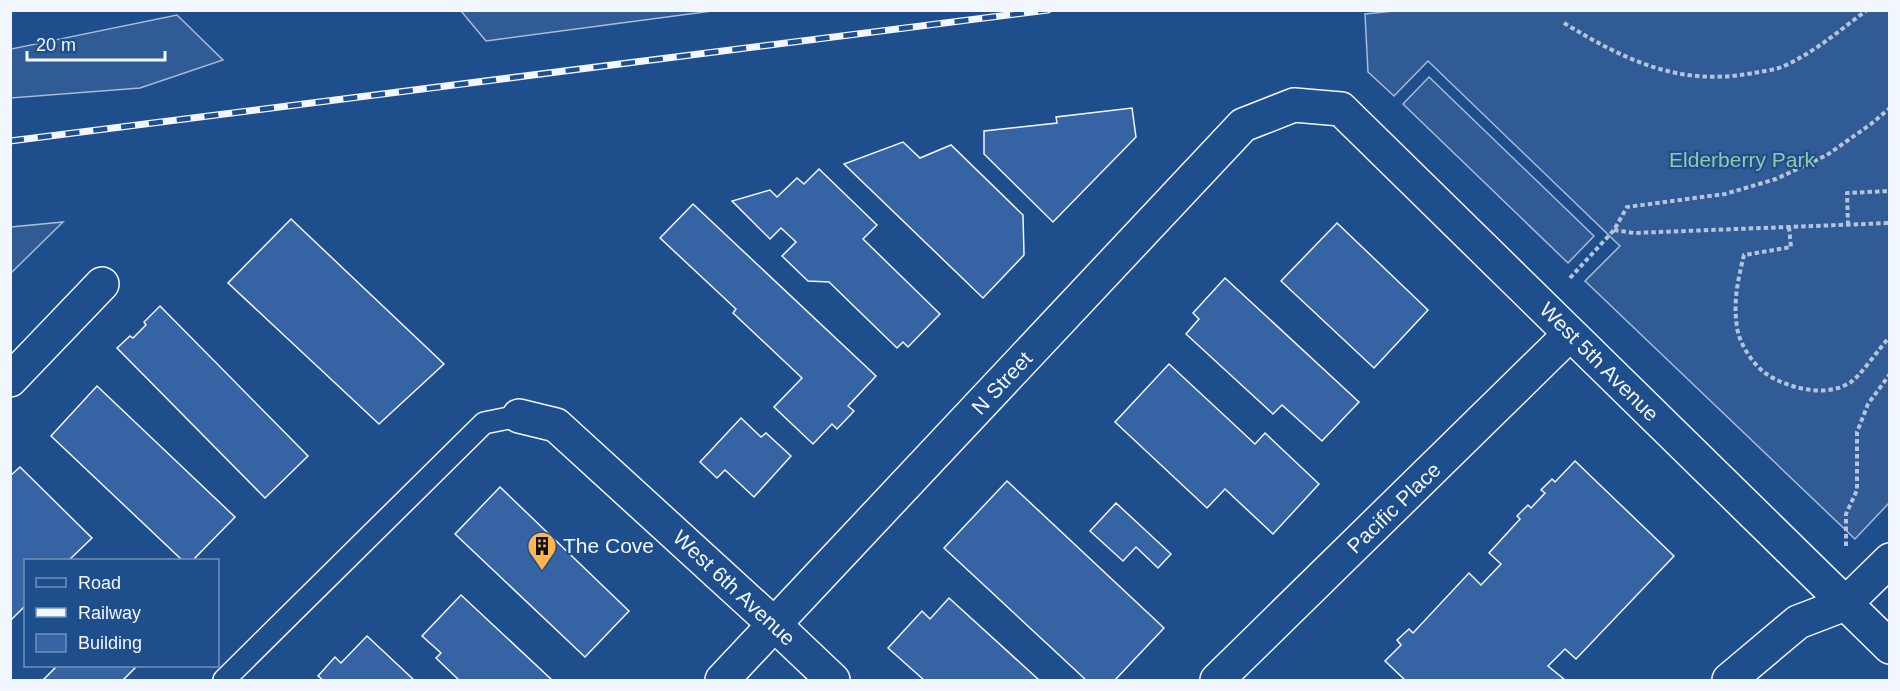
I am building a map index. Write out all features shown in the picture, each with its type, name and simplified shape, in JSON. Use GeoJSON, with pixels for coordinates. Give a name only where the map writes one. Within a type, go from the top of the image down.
{"type":"FeatureCollection","features":[{"type":"Feature","properties":{"kind":"street","name":"West 5th Avenue"},"geometry":{"type":"LineString","coordinates":[[1294,105],[1341,110],[1890,647]]}},
{"type":"Feature","properties":{"kind":"street","name":"N Street"},"geometry":{"type":"LineString","coordinates":[[722,681],[1243,125],[1294,105]]}},
{"type":"Feature","properties":{"kind":"street"},"geometry":{"type":"LineString","coordinates":[[10,380],[102,284]]}},
{"type":"Feature","properties":{"kind":"street","name":"Pacific Place"},"geometry":{"type":"LineString","coordinates":[[1217,681],[1570,334]]}},
{"type":"Feature","properties":{"kind":"street","name":"West 6th Avenue"},"geometry":{"type":"LineString","coordinates":[[519,416],[556,425],[833,681]]}},
{"type":"Feature","properties":{"kind":"street"},"geometry":{"type":"LineString","coordinates":[[1729,681],[1798,622],[1845,604],[1890,560]]}},
{"type":"Feature","properties":{"kind":"lane"},"geometry":{"type":"LineString","coordinates":[[224,681],[484,423],[519,416]]}},
{"type":"Feature","properties":{"kind":"path"},"geometry":{"type":"LineString","coordinates":[[1564,23],[1604,47],[1647,66],[1691,77],[1738,76],[1782,67],[1825,44],[1867,10]]}},
{"type":"Feature","properties":{"kind":"path"},"geometry":{"type":"LineString","coordinates":[[1543,307],[1614,230],[1627,207],[1725,194],[1776,179],[1827,155],[1890,108]]}},
{"type":"Feature","properties":{"kind":"path"},"geometry":{"type":"LineString","coordinates":[[1848,225],[1847,193],[1890,191]]}},
{"type":"Feature","properties":{"kind":"path"},"geometry":{"type":"LineString","coordinates":[[1614,230],[1634,233],[1890,223]]}},
{"type":"Feature","properties":{"kind":"path"},"geometry":{"type":"LineString","coordinates":[[1789,227],[1791,247],[1744,255],[1735,291],[1737,329],[1747,354],[1764,372],[1792,387],[1827,391],[1852,381],[1887,340],[1890,342]]}},
{"type":"Feature","properties":{"kind":"path"},"geometry":{"type":"LineString","coordinates":[[1845,604],[1846,514],[1857,490],[1857,432],[1868,404],[1890,374]]}},
{"type":"Feature","properties":{"kind":"shaded area"},"geometry":{"type":"Polygon","coordinates":[[[461,11],[712,11],[486,41],[461,11]]]}},
{"type":"Feature","properties":{"kind":"shaded area","name":"Elderberry Park"},"geometry":{"type":"Polygon","coordinates":[[[1394,11],[1889,11],[1889,503],[1855,539],[1585,281],[1620,246],[1428,61],[1394,96],[1368,72],[1365,14],[1394,11]]]}},
{"type":"Feature","properties":{"kind":"shaded area"},"geometry":{"type":"Polygon","coordinates":[[[177,15],[223,60],[140,88],[11,98],[11,49],[177,15]]]}},
{"type":"Feature","properties":{"kind":"shaded area"},"geometry":{"type":"Polygon","coordinates":[[[1429,77],[1594,236],[1568,263],[1403,104],[1429,77]]]}},
{"type":"Feature","properties":{"kind":"shaded area"},"geometry":{"type":"Polygon","coordinates":[[[63,222],[11,273],[11,227],[63,222]]]}},
{"type":"Feature","properties":{"kind":"building"},"geometry":{"type":"Polygon","coordinates":[[[1132,108],[1136,137],[1053,222],[984,154],[984,131],[1057,123],[1056,117],[1132,108]]]}},
{"type":"Feature","properties":{"kind":"building"},"geometry":{"type":"Polygon","coordinates":[[[903,142],[920,158],[951,145],[1023,215],[1024,255],[983,298],[844,164],[903,142]]]}},
{"type":"Feature","properties":{"kind":"building"},"geometry":{"type":"Polygon","coordinates":[[[819,169],[877,225],[863,239],[940,314],[908,347],[903,342],[897,348],[829,282],[808,281],[782,256],[796,242],[781,228],[770,239],[732,201],[770,190],[777,197],[797,178],[804,184],[819,169]]]}},
{"type":"Feature","properties":{"kind":"building"},"geometry":{"type":"Polygon","coordinates":[[[693,204],[876,376],[848,406],[854,411],[837,429],[832,424],[813,444],[774,407],[802,378],[733,313],[736,309],[660,238],[693,204]]]}},
{"type":"Feature","properties":{"kind":"building"},"geometry":{"type":"Polygon","coordinates":[[[291,219],[444,364],[379,424],[228,283],[291,219]]]}},
{"type":"Feature","properties":{"kind":"building"},"geometry":{"type":"Polygon","coordinates":[[[1337,223],[1428,310],[1374,368],[1281,281],[1337,223]]]}},
{"type":"Feature","properties":{"kind":"building"},"geometry":{"type":"Polygon","coordinates":[[[1225,278],[1359,402],[1322,441],[1282,405],[1273,414],[1186,334],[1199,319],[1193,313],[1225,278]]]}},
{"type":"Feature","properties":{"kind":"building"},"geometry":{"type":"Polygon","coordinates":[[[160,306],[308,456],[265,498],[117,348],[130,336],[133,338],[146,325],[144,322],[160,306]]]}},
{"type":"Feature","properties":{"kind":"building"},"geometry":{"type":"Polygon","coordinates":[[[1169,364],[1255,444],[1265,433],[1319,484],[1273,534],[1225,489],[1207,508],[1115,422],[1169,364]]]}},
{"type":"Feature","properties":{"kind":"building"},"geometry":{"type":"Polygon","coordinates":[[[97,386],[235,517],[194,559],[181,559],[51,436],[97,386]]]}},
{"type":"Feature","properties":{"kind":"building"},"geometry":{"type":"Polygon","coordinates":[[[741,418],[761,437],[766,433],[791,456],[754,497],[725,470],[717,478],[700,462],[741,418]]]}},
{"type":"Feature","properties":{"kind":"building"},"geometry":{"type":"Polygon","coordinates":[[[1575,461],[1674,556],[1576,659],[1565,649],[1548,666],[1565,680],[1405,680],[1385,661],[1401,645],[1397,640],[1409,629],[1413,633],[1469,573],[1481,585],[1501,564],[1489,553],[1520,519],[1517,516],[1528,505],[1531,508],[1545,493],[1541,490],[1552,479],[1555,482],[1575,461]]]}},
{"type":"Feature","properties":{"kind":"building"},"geometry":{"type":"Polygon","coordinates":[[[20,467],[92,538],[70,559],[24,559],[24,607],[10,621],[10,476],[20,467]]]}},
{"type":"Feature","properties":{"kind":"building"},"geometry":{"type":"Polygon","coordinates":[[[1007,481],[1164,628],[1115,680],[1086,680],[944,548],[1007,481]]]}},
{"type":"Feature","properties":{"kind":"building","name":"The Cove"},"geometry":{"type":"Polygon","coordinates":[[[500,487],[629,611],[585,657],[455,534],[500,487]]]}},
{"type":"Feature","properties":{"kind":"building"},"geometry":{"type":"Polygon","coordinates":[[[1116,503],[1171,554],[1158,568],[1136,547],[1123,561],[1090,531],[1116,503]]]}},
{"type":"Feature","properties":{"kind":"building"},"geometry":{"type":"Polygon","coordinates":[[[461,595],[552,680],[459,680],[436,658],[441,653],[422,636],[461,595]]]}},
{"type":"Feature","properties":{"kind":"building"},"geometry":{"type":"Polygon","coordinates":[[[949,598],[1039,680],[924,680],[888,648],[922,611],[930,619],[949,598]]]}},
{"type":"Feature","properties":{"kind":"building"},"geometry":{"type":"Polygon","coordinates":[[[367,636],[414,680],[323,680],[318,676],[335,657],[341,663],[367,636]]]}},
{"type":"Feature","properties":{"kind":"building"},"geometry":{"type":"Polygon","coordinates":[[[56,667],[136,667],[123,680],[43,680],[56,667]]]}},
{"type":"Feature","properties":{"kind":"railway"},"geometry":{"type":"LineString","coordinates":[[10,141],[1048,10]]}},
{"type":"Feature","properties":{"kind":"place","name":"The Cove"},"geometry":{"type":"Point","coordinates":[542,572]}}]}
